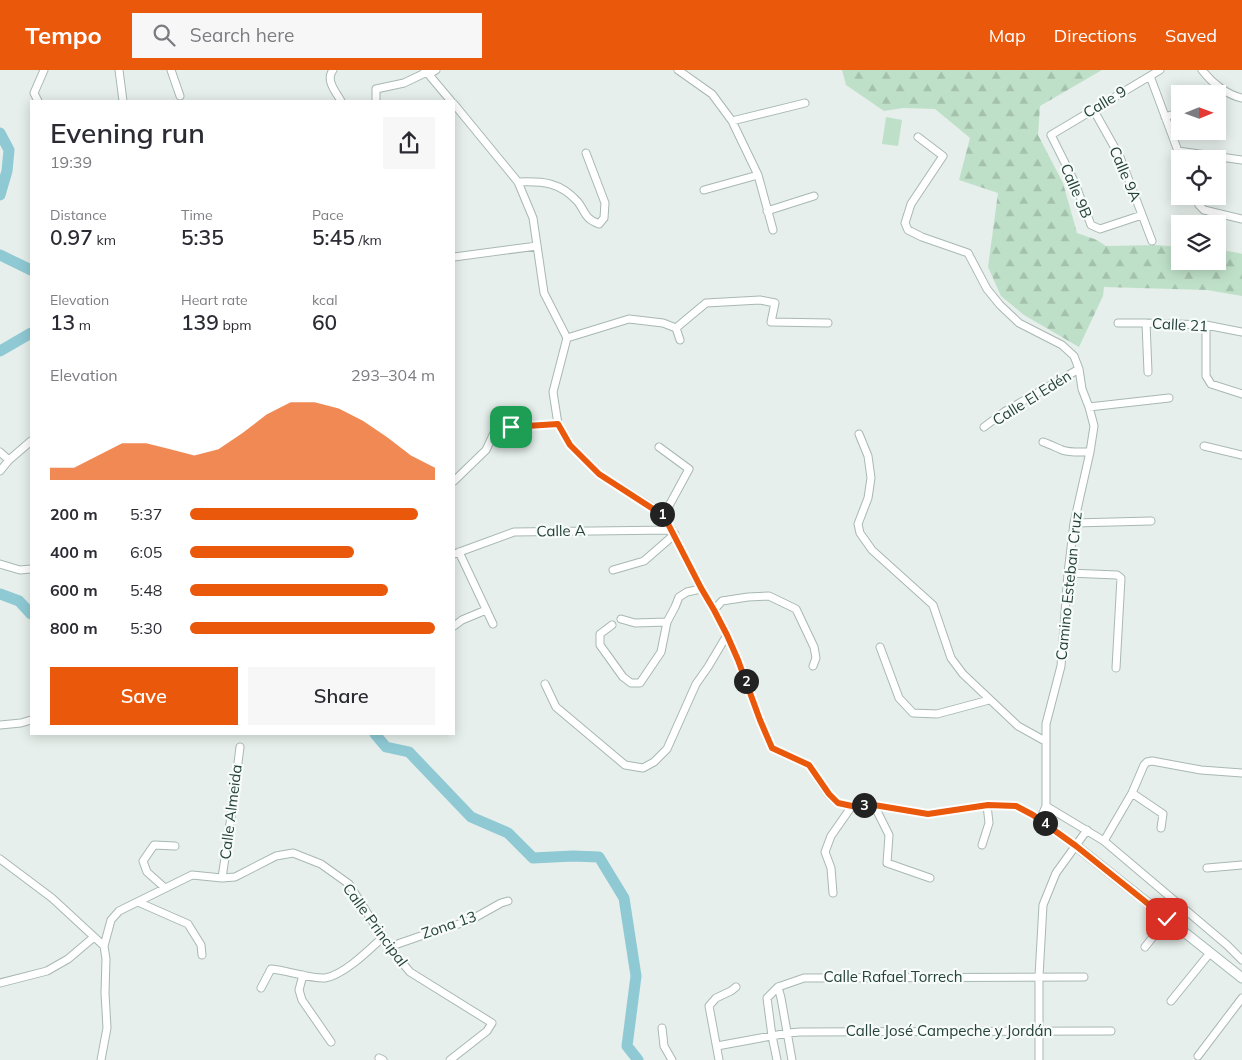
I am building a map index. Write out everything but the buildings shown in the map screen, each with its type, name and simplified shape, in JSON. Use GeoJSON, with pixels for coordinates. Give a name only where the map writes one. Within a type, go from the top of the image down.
{"type":"FeatureCollection","features":[{"type":"Feature","properties":{"kind":"street"},"geometry":{"type":"LineString","coordinates":[[38,100],[34,92],[44,70]]}},
{"type":"Feature","properties":{"kind":"street"},"geometry":{"type":"LineString","coordinates":[[119,70],[123,100]]}},
{"type":"Feature","properties":{"kind":"street"},"geometry":{"type":"LineString","coordinates":[[171,70],[180,96]]}},
{"type":"Feature","properties":{"kind":"street"},"geometry":{"type":"LineString","coordinates":[[333,70],[329,74],[330,80],[341,100]]}},
{"type":"Feature","properties":{"kind":"street"},"geometry":{"type":"LineString","coordinates":[[376,100],[376,89],[404,83],[427,72],[436,70]]}},
{"type":"Feature","properties":{"kind":"street"},"geometry":{"type":"LineString","coordinates":[[678,70],[712,94],[732,121],[758,175],[773,230]]}},
{"type":"Feature","properties":{"kind":"street","name":"Calle 9"},"geometry":{"type":"LineString","coordinates":[[1051,135],[1160,70]]}},
{"type":"Feature","properties":{"kind":"street"},"geometry":{"type":"LineString","coordinates":[[1202,70],[1208,78],[1232,96],[1242,98]]}},
{"type":"Feature","properties":{"kind":"street"},"geometry":{"type":"LineString","coordinates":[[427,72],[450,100]]}},
{"type":"Feature","properties":{"kind":"street"},"geometry":{"type":"LineString","coordinates":[[1150,76],[1178,150]]}},
{"type":"Feature","properties":{"kind":"street"},"geometry":{"type":"LineString","coordinates":[[732,121],[805,103]]}},
{"type":"Feature","properties":{"kind":"street"},"geometry":{"type":"LineString","coordinates":[[455,105],[518,182],[533,218],[544,293],[567,338],[553,392],[558,424],[570,445],[599,474],[664,516],[727,635],[772,748],[809,765],[829,794],[838,803],[852,806],[874,805],[928,814],[988,805],[1016,806],[1040,820],[1076,846],[1242,978]]}},
{"type":"Feature","properties":{"kind":"street","name":"Calle 9A"},"geometry":{"type":"LineString","coordinates":[[1093,109],[1120,157],[1152,241]]}},
{"type":"Feature","properties":{"kind":"street"},"geometry":{"type":"LineString","coordinates":[[1165,118],[1171,116]]}},
{"type":"Feature","properties":{"kind":"street","name":"Calle 9B"},"geometry":{"type":"LineString","coordinates":[[1051,135],[1074,182],[1091,225],[1100,229],[1142,215]]}},
{"type":"Feature","properties":{"kind":"street","name":"Camino Esteban Cruz"},"geometry":{"type":"LineString","coordinates":[[918,137],[943,156],[911,204],[905,223],[908,230],[922,237],[968,253],[986,288],[1000,305],[1020,323],[1062,345],[1074,356],[1079,368],[1082,389],[1094,426],[1074,523],[1061,666],[1046,724],[1046,806],[1040,820]]}},
{"type":"Feature","properties":{"kind":"street"},"geometry":{"type":"LineString","coordinates":[[518,182],[540,181],[562,188],[578,202],[590,221],[599,224],[604,218],[605,203],[586,153]]}},
{"type":"Feature","properties":{"kind":"street"},"geometry":{"type":"LineString","coordinates":[[1226,158],[1242,160]]}},
{"type":"Feature","properties":{"kind":"street"},"geometry":{"type":"LineString","coordinates":[[704,190],[758,175]]}},
{"type":"Feature","properties":{"kind":"street"},"geometry":{"type":"LineString","coordinates":[[767,211],[814,196]]}},
{"type":"Feature","properties":{"kind":"street"},"geometry":{"type":"LineString","coordinates":[[1199,205],[1204,210],[1242,218]]}},
{"type":"Feature","properties":{"kind":"street"},"geometry":{"type":"LineString","coordinates":[[455,257],[537,246]]}},
{"type":"Feature","properties":{"kind":"street"},"geometry":{"type":"LineString","coordinates":[[676,328],[706,303],[760,300],[775,303],[771,322],[828,323]]}},
{"type":"Feature","properties":{"kind":"street"},"geometry":{"type":"LineString","coordinates":[[567,338],[629,319],[663,323],[676,328]]}},
{"type":"Feature","properties":{"kind":"street","name":"Calle 21"},"geometry":{"type":"LineString","coordinates":[[1118,323],[1206,325],[1242,332]]}},
{"type":"Feature","properties":{"kind":"street"},"geometry":{"type":"LineString","coordinates":[[1146,323],[1148,372]]}},
{"type":"Feature","properties":{"kind":"street"},"geometry":{"type":"LineString","coordinates":[[1206,325],[1206,376],[1211,384],[1242,394]]}},
{"type":"Feature","properties":{"kind":"street"},"geometry":{"type":"LineString","coordinates":[[676,328],[680,340]]}},
{"type":"Feature","properties":{"kind":"street","name":"Calle El Edén"},"geometry":{"type":"LineString","coordinates":[[984,428],[1004,412],[1079,368]]}},
{"type":"Feature","properties":{"kind":"street"},"geometry":{"type":"LineString","coordinates":[[1089,407],[1169,398]]}},
{"type":"Feature","properties":{"kind":"street"},"geometry":{"type":"LineString","coordinates":[[455,480],[486,450],[494,433],[511,427],[558,424]]}},
{"type":"Feature","properties":{"kind":"street"},"geometry":{"type":"LineString","coordinates":[[859,434],[868,456],[871,478],[868,498],[858,524],[860,533],[872,550],[933,605],[951,658],[963,674],[1018,726],[1045,740]]}},
{"type":"Feature","properties":{"kind":"street"},"geometry":{"type":"LineString","coordinates":[[1043,442],[1052,444],[1062,450],[1090,452]]}},
{"type":"Feature","properties":{"kind":"street"},"geometry":{"type":"LineString","coordinates":[[0,471],[9,460],[30,443]]}},
{"type":"Feature","properties":{"kind":"street"},"geometry":{"type":"LineString","coordinates":[[1204,446],[1242,456]]}},
{"type":"Feature","properties":{"kind":"street"},"geometry":{"type":"LineString","coordinates":[[659,447],[690,469],[664,516]]}},
{"type":"Feature","properties":{"kind":"street"},"geometry":{"type":"LineString","coordinates":[[0,452],[9,460]]}},
{"type":"Feature","properties":{"kind":"street"},"geometry":{"type":"LineString","coordinates":[[1074,523],[1152,520]]}},
{"type":"Feature","properties":{"kind":"street","name":"Calle A"},"geometry":{"type":"LineString","coordinates":[[457,552],[514,532],[673,532]]}},
{"type":"Feature","properties":{"kind":"street"},"geometry":{"type":"LineString","coordinates":[[613,570],[644,561],[673,532]]}},
{"type":"Feature","properties":{"kind":"street"},"geometry":{"type":"LineString","coordinates":[[457,552],[493,624]]}},
{"type":"Feature","properties":{"kind":"street"},"geometry":{"type":"LineString","coordinates":[[0,564],[20,570],[30,569]]}},
{"type":"Feature","properties":{"kind":"street"},"geometry":{"type":"LineString","coordinates":[[1068,573],[1117,575],[1121,578],[1116,668]]}},
{"type":"Feature","properties":{"kind":"street"},"geometry":{"type":"LineString","coordinates":[[612,624],[600,634],[600,645],[623,676],[631,683],[640,683],[661,652],[667,622],[679,597],[686,592],[701,588]]}},
{"type":"Feature","properties":{"kind":"street"},"geometry":{"type":"LineString","coordinates":[[714,610],[722,601],[769,596],[796,609],[814,647],[816,658],[813,666]]}},
{"type":"Feature","properties":{"kind":"street"},"geometry":{"type":"LineString","coordinates":[[455,625],[462,620],[486,610]]}},
{"type":"Feature","properties":{"kind":"street"},"geometry":{"type":"LineString","coordinates":[[621,619],[636,623],[667,622]]}},
{"type":"Feature","properties":{"kind":"street"},"geometry":{"type":"LineString","coordinates":[[545,684],[556,707],[625,765],[643,768],[654,762],[667,749],[696,684],[708,668],[727,635]]}},
{"type":"Feature","properties":{"kind":"street"},"geometry":{"type":"LineString","coordinates":[[880,647],[899,698],[913,713],[937,714],[990,700]]}},
{"type":"Feature","properties":{"kind":"street"},"geometry":{"type":"LineString","coordinates":[[0,726],[30,720]]}},
{"type":"Feature","properties":{"kind":"street","name":"Calle Almeida"},"geometry":{"type":"LineString","coordinates":[[222,878],[240,747]]}},
{"type":"Feature","properties":{"kind":"street"},"geometry":{"type":"LineString","coordinates":[[1104,841],[1132,793],[1147,762],[1152,761],[1225,773],[1242,773]]}},
{"type":"Feature","properties":{"kind":"street"},"geometry":{"type":"LineString","coordinates":[[1132,793],[1163,814],[1161,828]]}},
{"type":"Feature","properties":{"kind":"street"},"geometry":{"type":"LineString","coordinates":[[874,805],[889,835],[887,863],[930,878]]}},
{"type":"Feature","properties":{"kind":"street"},"geometry":{"type":"LineString","coordinates":[[982,845],[989,823],[988,805]]}},
{"type":"Feature","properties":{"kind":"street"},"geometry":{"type":"LineString","coordinates":[[833,893],[831,868],[825,852],[831,836],[852,806]]}},
{"type":"Feature","properties":{"kind":"street"},"geometry":{"type":"LineString","coordinates":[[1046,806],[1104,841],[1227,945],[1242,960]]}},
{"type":"Feature","properties":{"kind":"street"},"geometry":{"type":"LineString","coordinates":[[1039,1060],[1039,976],[1043,905],[1056,873],[1087,830]]}},
{"type":"Feature","properties":{"kind":"street"},"geometry":{"type":"LineString","coordinates":[[165,888],[147,872],[143,861],[154,845],[175,846]]}},
{"type":"Feature","properties":{"kind":"street","name":"Calle Principal"},"geometry":{"type":"LineString","coordinates":[[101,1060],[107,1028],[106,959],[104,946],[111,920],[119,911],[192,874],[235,878],[276,856],[294,853],[322,864],[349,884],[389,947],[410,972],[492,1022],[487,1031],[450,1060]]}},
{"type":"Feature","properties":{"kind":"street"},"geometry":{"type":"LineString","coordinates":[[0,859],[52,898],[104,946]]}},
{"type":"Feature","properties":{"kind":"street"},"geometry":{"type":"LineString","coordinates":[[1207,868],[1242,865]]}},
{"type":"Feature","properties":{"kind":"street","name":"Zona 13"},"geometry":{"type":"LineString","coordinates":[[389,947],[469,921],[508,901]]}},
{"type":"Feature","properties":{"kind":"street"},"geometry":{"type":"LineString","coordinates":[[138,902],[188,924],[201,945],[202,955]]}},
{"type":"Feature","properties":{"kind":"street"},"geometry":{"type":"LineString","coordinates":[[1144,947],[1167,919]]}},
{"type":"Feature","properties":{"kind":"street"},"geometry":{"type":"LineString","coordinates":[[0,983],[47,971],[68,959],[94,937]]}},
{"type":"Feature","properties":{"kind":"street"},"geometry":{"type":"LineString","coordinates":[[261,988],[271,969],[325,978],[338,974],[383,938]]}},
{"type":"Feature","properties":{"kind":"street"},"geometry":{"type":"LineString","coordinates":[[1171,1001],[1210,953]]}},
{"type":"Feature","properties":{"kind":"street"},"geometry":{"type":"LineString","coordinates":[[303,975],[299,990],[302,1000],[331,1042]]}},
{"type":"Feature","properties":{"kind":"street","name":"Calle Rafael Torrech"},"geometry":{"type":"LineString","coordinates":[[772,1036],[767,998],[778,987],[804,978],[1084,977]]}},
{"type":"Feature","properties":{"kind":"street"},"geometry":{"type":"LineString","coordinates":[[719,1060],[709,1006],[716,998],[736,987]]}},
{"type":"Feature","properties":{"kind":"street"},"geometry":{"type":"LineString","coordinates":[[778,987],[792,1060]]}},
{"type":"Feature","properties":{"kind":"street"},"geometry":{"type":"LineString","coordinates":[[1198,1056],[1242,998]]}},
{"type":"Feature","properties":{"kind":"street"},"geometry":{"type":"LineString","coordinates":[[662,1028],[664,1046],[672,1060]]}},
{"type":"Feature","properties":{"kind":"street","name":"Calle José Campeche y Jordán"},"geometry":{"type":"LineString","coordinates":[[772,1036],[810,1032],[1111,1031]]}},
{"type":"Feature","properties":{"kind":"street"},"geometry":{"type":"LineString","coordinates":[[717,1046],[772,1036],[777,1060]]}},
{"type":"Feature","properties":{"kind":"green space"},"geometry":{"type":"Polygon","coordinates":[[[842,70],[1102,70],[1040,106],[1038,135],[1063,183],[1077,233],[1097,240],[1106,246],[1171,246],[1171,270],[1226,270],[1226,251],[1242,254],[1242,296],[1207,290],[1104,287],[1103,296],[1079,347],[1024,315],[1001,296],[988,267],[998,193],[959,180],[970,138],[935,109],[903,108],[884,111],[846,85],[842,70]]]}},
{"type":"Feature","properties":{"kind":"green space"},"geometry":{"type":"Polygon","coordinates":[[[886,117],[902,120],[898,146],[882,144],[886,117]]]}},
{"type":"Feature","properties":{"kind":"waterway"},"geometry":{"type":"LineString","coordinates":[[0,133],[9,150],[7,171],[0,195]]}},
{"type":"Feature","properties":{"kind":"waterway"},"geometry":{"type":"LineString","coordinates":[[0,255],[30,270]]}},
{"type":"Feature","properties":{"kind":"waterway"},"geometry":{"type":"LineString","coordinates":[[0,351],[30,334]]}},
{"type":"Feature","properties":{"kind":"waterway"},"geometry":{"type":"LineString","coordinates":[[0,594],[19,601],[30,613]]}},
{"type":"Feature","properties":{"kind":"waterway"},"geometry":{"type":"LineString","coordinates":[[376,735],[386,747],[409,752],[471,817],[508,833],[533,858],[599,857],[624,898],[636,976],[627,1046],[638,1060]]}},
{"type":"Feature","properties":{"kind":"route"},"geometry":{"type":"LineString","coordinates":[[511,427],[558,424],[570,445],[599,474],[664,516],[727,635],[772,748],[809,765],[829,794],[838,803],[852,806],[874,805],[928,814],[988,805],[1016,806],[1033,815],[1076,846],[1167,919]]}}]}
